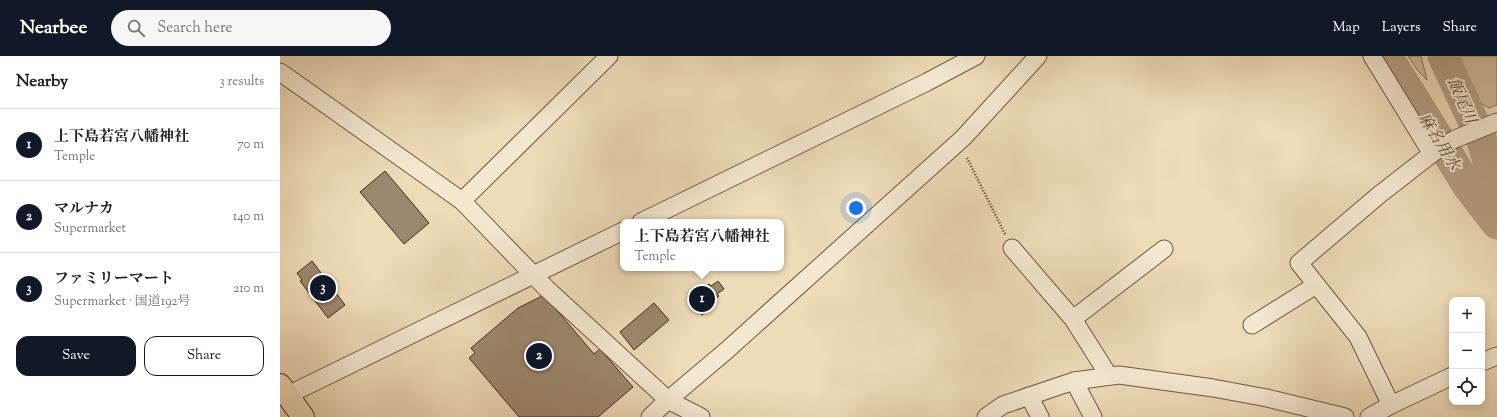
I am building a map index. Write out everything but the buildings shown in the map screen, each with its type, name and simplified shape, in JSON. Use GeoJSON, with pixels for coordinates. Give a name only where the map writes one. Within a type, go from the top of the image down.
{"type":"FeatureCollection","features":[{"type":"Feature","properties":{"kind":"highway"},"geometry":{"type":"LineString","coordinates":[[284,390],[302,417]]}},
{"type":"Feature","properties":{"kind":"street"},"geometry":{"type":"LineString","coordinates":[[462,201],[609,56]]}},
{"type":"Feature","properties":{"kind":"street"},"geometry":{"type":"LineString","coordinates":[[647,219],[927,82],[976,56]]}},
{"type":"Feature","properties":{"kind":"street"},"geometry":{"type":"LineString","coordinates":[[650,417],[726,351],[959,142],[1038,56]]}},
{"type":"Feature","properties":{"kind":"street"},"geometry":{"type":"LineString","coordinates":[[1372,56],[1435,152]]}},
{"type":"Feature","properties":{"kind":"street"},"geometry":{"type":"LineString","coordinates":[[280,72],[462,201],[533,275],[668,400],[701,417]]}},
{"type":"Feature","properties":{"kind":"street"},"geometry":{"type":"LineString","coordinates":[[1391,405],[1358,337],[1299,263],[1379,196],[1435,152],[1461,137],[1494,123]]}},
{"type":"Feature","properties":{"kind":"street"},"geometry":{"type":"LineString","coordinates":[[284,390],[533,275],[620,232]]}},
{"type":"Feature","properties":{"kind":"street"},"geometry":{"type":"LineString","coordinates":[[1012,248],[1073,319],[1109,376]]}},
{"type":"Feature","properties":{"kind":"street"},"geometry":{"type":"LineString","coordinates":[[1073,319],[1164,249]]}},
{"type":"Feature","properties":{"kind":"street"},"geometry":{"type":"LineString","coordinates":[[1252,325],[1316,285]]}},
{"type":"Feature","properties":{"kind":"street"},"geometry":{"type":"LineString","coordinates":[[1485,361],[1497,356]]}},
{"type":"Feature","properties":{"kind":"street"},"geometry":{"type":"LineString","coordinates":[[986,417],[1003,405],[1074,381],[1119,375],[1212,388],[1267,398],[1345,417]]}},
{"type":"Feature","properties":{"kind":"street"},"geometry":{"type":"LineString","coordinates":[[1370,417],[1391,405],[1449,377]]}},
{"type":"Feature","properties":{"kind":"street"},"geometry":{"type":"LineString","coordinates":[[1074,381],[1093,417]]}},
{"type":"Feature","properties":{"kind":"street"},"geometry":{"type":"LineString","coordinates":[[1029,396],[1040,417]]}},
{"type":"Feature","properties":{"kind":"path"},"geometry":{"type":"LineString","coordinates":[[959,142],[1012,248]]}},
{"type":"Feature","properties":{"kind":"shaded area"},"geometry":{"type":"Polygon","coordinates":[[[1408,56],[1421,56],[1427,80],[1418,71],[1408,56]]]}},
{"type":"Feature","properties":{"kind":"shaded area"},"geometry":{"type":"Polygon","coordinates":[[[1460,56],[1497,56],[1497,105],[1489,108],[1475,100],[1460,56]]]}},
{"type":"Feature","properties":{"kind":"waterway","name":"麻名用水"},"geometry":{"type":"LineString","coordinates":[[1387,56],[1467,185],[1497,224]]}},
{"type":"Feature","properties":{"kind":"waterway","name":"飯尾川"},"geometry":{"type":"LineString","coordinates":[[1443,56],[1481,138],[1497,190]]}},
{"type":"Feature","properties":{"kind":"place","name":"ファミリーマート"},"geometry":{"type":"Point","coordinates":[323,288]}},
{"type":"Feature","properties":{"kind":"place","name":"上下島若宮八幡神社"},"geometry":{"type":"Point","coordinates":[702,299]}},
{"type":"Feature","properties":{"kind":"place","name":"マルナカ"},"geometry":{"type":"Point","coordinates":[539,356]}}]}
